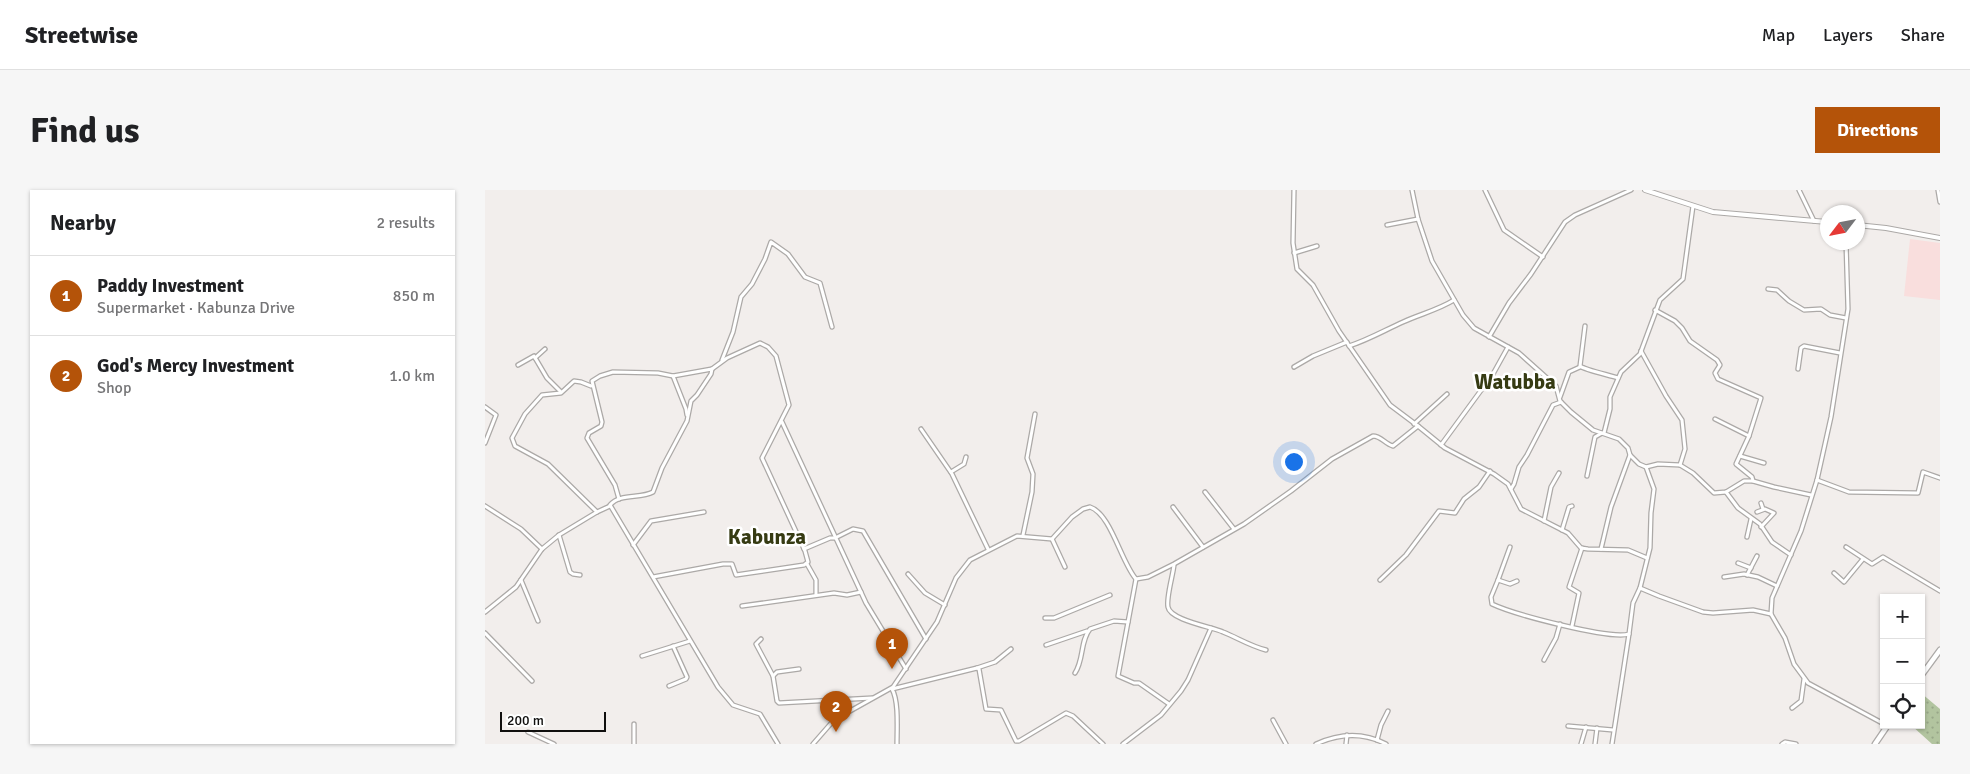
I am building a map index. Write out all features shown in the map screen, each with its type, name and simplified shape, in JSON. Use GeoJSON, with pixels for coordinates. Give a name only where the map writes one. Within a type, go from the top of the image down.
{"type":"FeatureCollection","features":[{"type":"Feature","properties":{"kind":"main road"},"geometry":{"type":"LineString","coordinates":[[1925,671],[1940,650]]}},
{"type":"Feature","properties":{"kind":"main road"},"geometry":{"type":"LineString","coordinates":[[1875,744],[1884,729]]}},
{"type":"Feature","properties":{"kind":"street"},"geometry":{"type":"LineString","coordinates":[[1294,190],[1294,253],[1297,269],[1313,285],[1348,344],[1389,405],[1441,445],[1490,471],[1511,489],[1521,510],[1568,533],[1582,548],[1628,550],[1647,558]]}},
{"type":"Feature","properties":{"kind":"street"},"geometry":{"type":"LineString","coordinates":[[1412,190],[1418,219],[1433,261],[1463,315],[1474,328],[1519,353],[1556,386],[1560,401],[1588,427],[1619,439],[1639,464],[1646,467],[1658,464],[1680,465],[1693,473],[1714,493],[1726,492],[1744,480],[1811,495]]}},
{"type":"Feature","properties":{"kind":"street"},"geometry":{"type":"LineString","coordinates":[[1485,190],[1504,230],[1543,257]]}},
{"type":"Feature","properties":{"kind":"street"},"geometry":{"type":"LineString","coordinates":[[1489,337],[1509,303],[1568,220],[1631,190]]}},
{"type":"Feature","properties":{"kind":"street"},"geometry":{"type":"LineString","coordinates":[[1645,190],[1713,212],[1820,221]]}},
{"type":"Feature","properties":{"kind":"street"},"geometry":{"type":"LineString","coordinates":[[1799,190],[1815,221]]}},
{"type":"Feature","properties":{"kind":"street"},"geometry":{"type":"LineString","coordinates":[[1938,190],[1940,202]]}},
{"type":"Feature","properties":{"kind":"street"},"geometry":{"type":"LineString","coordinates":[[1587,476],[1595,437],[1603,433],[1611,409],[1610,397],[1618,378],[1623,369],[1638,357],[1647,338],[1655,310],[1668,292],[1683,279],[1693,206]]}},
{"type":"Feature","properties":{"kind":"street"},"geometry":{"type":"LineString","coordinates":[[1387,225],[1418,219]]}},
{"type":"Feature","properties":{"kind":"street"},"geometry":{"type":"LineString","coordinates":[[1865,226],[1940,238]]}},
{"type":"Feature","properties":{"kind":"street"},"geometry":{"type":"LineString","coordinates":[[722,361],[733,332],[741,297],[752,284],[765,259],[771,242],[788,254],[805,276],[820,283],[832,327]]}},
{"type":"Feature","properties":{"kind":"street"},"geometry":{"type":"LineString","coordinates":[[1294,253],[1317,246]]}},
{"type":"Feature","properties":{"kind":"street"},"geometry":{"type":"LineString","coordinates":[[1846,250],[1848,309],[1831,417],[1817,480],[1801,531],[1772,598],[1771,614],[1785,638],[1794,664],[1808,683],[1880,721]]}},
{"type":"Feature","properties":{"kind":"street"},"geometry":{"type":"LineString","coordinates":[[1768,289],[1777,290],[1789,301],[1804,310],[1821,309],[1830,315],[1846,318]]}},
{"type":"Feature","properties":{"kind":"street"},"geometry":{"type":"LineString","coordinates":[[1294,367],[1313,356],[1348,344],[1364,341],[1405,321],[1441,308],[1454,300]]}},
{"type":"Feature","properties":{"kind":"street"},"geometry":{"type":"LineString","coordinates":[[1655,310],[1675,321],[1690,341],[1717,360],[1720,365],[1715,373],[1718,379],[1761,398],[1749,436],[1736,464],[1752,476],[1753,481]]}},
{"type":"Feature","properties":{"kind":"street"},"geometry":{"type":"LineString","coordinates":[[1580,366],[1585,326]]}},
{"type":"Feature","properties":{"kind":"street"},"geometry":{"type":"LineString","coordinates":[[619,499],[615,485],[587,438],[589,433],[602,424],[592,387],[593,379],[613,372],[658,373],[673,376],[711,369],[722,361],[758,343],[765,345],[776,356],[789,405],[762,458],[804,549],[807,564],[816,580],[816,595]]}},
{"type":"Feature","properties":{"kind":"street"},"geometry":{"type":"LineString","coordinates":[[1798,369],[1803,346],[1840,353]]}},
{"type":"Feature","properties":{"kind":"street"},"geometry":{"type":"LineString","coordinates":[[1441,445],[1493,374],[1508,347]]}},
{"type":"Feature","properties":{"kind":"street"},"geometry":{"type":"LineString","coordinates":[[535,358],[545,349]]}},
{"type":"Feature","properties":{"kind":"street"},"geometry":{"type":"LineString","coordinates":[[1641,350],[1666,396],[1682,420],[1685,449],[1680,465]]}},
{"type":"Feature","properties":{"kind":"street"},"geometry":{"type":"LineString","coordinates":[[519,365],[529,357],[534,356],[547,378],[561,393]]}},
{"type":"Feature","properties":{"kind":"street"},"geometry":{"type":"LineString","coordinates":[[1580,366],[1585,370],[1600,372],[1618,378]]}},
{"type":"Feature","properties":{"kind":"street"},"geometry":{"type":"LineString","coordinates":[[1511,489],[1519,467],[1544,420],[1553,405],[1560,401],[1569,372],[1580,366]]}},
{"type":"Feature","properties":{"kind":"street"},"geometry":{"type":"LineString","coordinates":[[485,612],[511,592],[542,549],[559,535],[619,499],[653,492],[662,468],[687,421],[691,401],[711,374],[711,369]]}},
{"type":"Feature","properties":{"kind":"street"},"geometry":{"type":"LineString","coordinates":[[673,376],[686,409],[687,421]]}},
{"type":"Feature","properties":{"kind":"street"},"geometry":{"type":"LineString","coordinates":[[592,387],[581,382],[575,382],[561,393],[547,394],[539,397],[525,414],[512,438],[513,442],[520,449],[548,464],[597,512]]}},
{"type":"Feature","properties":{"kind":"street"},"geometry":{"type":"LineString","coordinates":[[1136,579],[1148,577],[1174,564],[1234,529],[1291,492],[1332,459],[1373,436],[1378,436],[1387,444],[1393,446],[1447,394]]}},
{"type":"Feature","properties":{"kind":"street"},"geometry":{"type":"LineString","coordinates":[[485,407],[496,415],[485,443]]}},
{"type":"Feature","properties":{"kind":"street"},"geometry":{"type":"LineString","coordinates":[[1023,535],[1032,492],[1033,474],[1027,458],[1035,414]]}},
{"type":"Feature","properties":{"kind":"street"},"geometry":{"type":"LineString","coordinates":[[1715,419],[1749,436]]}},
{"type":"Feature","properties":{"kind":"street"},"geometry":{"type":"LineString","coordinates":[[781,422],[861,592],[906,669]]}},
{"type":"Feature","properties":{"kind":"street"},"geometry":{"type":"LineString","coordinates":[[921,429],[951,472],[988,549]]}},
{"type":"Feature","properties":{"kind":"street"},"geometry":{"type":"LineString","coordinates":[[1601,549],[1611,507],[1630,455]]}},
{"type":"Feature","properties":{"kind":"street"},"geometry":{"type":"LineString","coordinates":[[1740,456],[1764,463]]}},
{"type":"Feature","properties":{"kind":"street"},"geometry":{"type":"LineString","coordinates":[[951,472],[965,464],[966,457]]}},
{"type":"Feature","properties":{"kind":"street"},"geometry":{"type":"LineString","coordinates":[[1612,744],[1633,603],[1640,588],[1650,548],[1651,513],[1655,489],[1646,467]]}},
{"type":"Feature","properties":{"kind":"street"},"geometry":{"type":"LineString","coordinates":[[1380,580],[1406,555],[1439,511],[1455,514],[1464,499],[1479,487],[1490,471]]}},
{"type":"Feature","properties":{"kind":"street"},"geometry":{"type":"LineString","coordinates":[[1817,480],[1849,492],[1918,493],[1923,472],[1940,478]]}},
{"type":"Feature","properties":{"kind":"street"},"geometry":{"type":"LineString","coordinates":[[1544,521],[1551,487],[1559,473]]}},
{"type":"Feature","properties":{"kind":"street"},"geometry":{"type":"LineString","coordinates":[[1205,492],[1234,529]]}},
{"type":"Feature","properties":{"kind":"street"},"geometry":{"type":"LineString","coordinates":[[1726,492],[1738,508],[1761,527],[1772,542],[1791,555]]}},
{"type":"Feature","properties":{"kind":"street"},"geometry":{"type":"LineString","coordinates":[[1761,503],[1763,510]]}},
{"type":"Feature","properties":{"kind":"street"},"geometry":{"type":"LineString","coordinates":[[485,506],[521,529],[542,549]]}},
{"type":"Feature","properties":{"kind":"street"},"geometry":{"type":"LineString","coordinates":[[610,506],[690,641],[727,699],[733,705],[760,714],[777,744]]}},
{"type":"Feature","properties":{"kind":"street"},"geometry":{"type":"LineString","coordinates":[[1052,539],[1083,509],[1089,506],[1098,512],[1108,526],[1117,547],[1136,579],[1117,676],[1134,683],[1139,683],[1169,704]]}},
{"type":"Feature","properties":{"kind":"street"},"geometry":{"type":"LineString","coordinates":[[1562,530],[1569,507],[1572,506]]}},
{"type":"Feature","properties":{"kind":"street"},"geometry":{"type":"LineString","coordinates":[[1173,507],[1203,547]]}},
{"type":"Feature","properties":{"kind":"street"},"geometry":{"type":"LineString","coordinates":[[1757,512],[1763,510],[1774,513],[1761,527]]}},
{"type":"Feature","properties":{"kind":"street"},"geometry":{"type":"LineString","coordinates":[[633,545],[651,521],[704,512]]}},
{"type":"Feature","properties":{"kind":"street"},"geometry":{"type":"LineString","coordinates":[[1747,537],[1751,519]]}},
{"type":"Feature","properties":{"kind":"street"},"geometry":{"type":"LineString","coordinates":[[804,549],[830,538],[835,538],[853,529],[863,531],[926,639]]}},
{"type":"Feature","properties":{"kind":"street"},"geometry":{"type":"LineString","coordinates":[[559,535],[570,572],[580,575]]}},
{"type":"Feature","properties":{"kind":"street"},"geometry":{"type":"LineString","coordinates":[[892,689],[926,639],[945,604],[956,578],[971,560],[988,549],[1017,536],[1023,535],[1052,539]]}},
{"type":"Feature","properties":{"kind":"street"},"geometry":{"type":"LineString","coordinates":[[1052,539],[1065,568]]}},
{"type":"Feature","properties":{"kind":"street"},"geometry":{"type":"LineString","coordinates":[[1510,547],[1491,597],[1492,604],[1560,624],[1618,636],[1629,634]]}},
{"type":"Feature","properties":{"kind":"street"},"geometry":{"type":"LineString","coordinates":[[1846,547],[1873,564],[1883,557],[1940,591]]}},
{"type":"Feature","properties":{"kind":"street"},"geometry":{"type":"LineString","coordinates":[[1572,626],[1579,593],[1569,587],[1582,548]]}},
{"type":"Feature","properties":{"kind":"street"},"geometry":{"type":"LineString","coordinates":[[1747,575],[1757,556]]}},
{"type":"Feature","properties":{"kind":"street"},"geometry":{"type":"LineString","coordinates":[[1834,573],[1844,582],[1863,559]]}},
{"type":"Feature","properties":{"kind":"street"},"geometry":{"type":"LineString","coordinates":[[1738,563],[1751,568]]}},
{"type":"Feature","properties":{"kind":"street"},"geometry":{"type":"LineString","coordinates":[[653,577],[723,564],[732,564],[736,575],[807,564]]}},
{"type":"Feature","properties":{"kind":"street"},"geometry":{"type":"LineString","coordinates":[[1174,564],[1168,609],[1172,614],[1266,650]]}},
{"type":"Feature","properties":{"kind":"street"},"geometry":{"type":"LineString","coordinates":[[908,574],[925,593],[945,604]]}},
{"type":"Feature","properties":{"kind":"street"},"geometry":{"type":"LineString","coordinates":[[1724,577],[1747,575],[1758,577],[1777,586]]}},
{"type":"Feature","properties":{"kind":"street"},"geometry":{"type":"LineString","coordinates":[[521,580],[537,621]]}},
{"type":"Feature","properties":{"kind":"street"},"geometry":{"type":"LineString","coordinates":[[1498,580],[1510,584],[1517,581]]}},
{"type":"Feature","properties":{"kind":"street"},"geometry":{"type":"LineString","coordinates":[[1640,588],[1703,612],[1753,610],[1771,614]]}},
{"type":"Feature","properties":{"kind":"street"},"geometry":{"type":"LineString","coordinates":[[742,606],[816,595],[840,593],[847,596],[861,592]]}},
{"type":"Feature","properties":{"kind":"street"},"geometry":{"type":"LineString","coordinates":[[1045,618],[1055,618],[1110,595]]}},
{"type":"Feature","properties":{"kind":"street"},"geometry":{"type":"LineString","coordinates":[[1046,645],[1114,621],[1128,622]]}},
{"type":"Feature","properties":{"kind":"street"},"geometry":{"type":"LineString","coordinates":[[1544,660],[1556,638],[1560,624]]}},
{"type":"Feature","properties":{"kind":"street"},"geometry":{"type":"LineString","coordinates":[[1123,744],[1161,714],[1188,680],[1211,628]]}},
{"type":"Feature","properties":{"kind":"street"},"geometry":{"type":"LineString","coordinates":[[1075,673],[1079,666],[1087,631]]}},
{"type":"Feature","properties":{"kind":"street"},"geometry":{"type":"LineString","coordinates":[[485,633],[532,681]]}},
{"type":"Feature","properties":{"kind":"street"},"geometry":{"type":"LineString","coordinates":[[761,638],[756,644],[773,676],[777,701],[779,703],[875,698]]}},
{"type":"Feature","properties":{"kind":"street"},"geometry":{"type":"LineString","coordinates":[[642,656],[690,641]]}},
{"type":"Feature","properties":{"kind":"street"},"geometry":{"type":"LineString","coordinates":[[669,686],[687,677],[673,646]]}},
{"type":"Feature","properties":{"kind":"street"},"geometry":{"type":"LineString","coordinates":[[813,744],[834,720],[892,689],[995,662],[1011,649]]}},
{"type":"Feature","properties":{"kind":"street"},"geometry":{"type":"LineString","coordinates":[[977,668],[979,669],[987,710],[997,708],[1001,710],[1016,741],[1027,737],[1066,713],[1073,716],[1103,744]]}},
{"type":"Feature","properties":{"kind":"street"},"geometry":{"type":"LineString","coordinates":[[773,676],[777,672],[799,669]]}},
{"type":"Feature","properties":{"kind":"street"},"geometry":{"type":"LineString","coordinates":[[1792,708],[1801,700],[1804,679]]}},
{"type":"Feature","properties":{"kind":"street"},"geometry":{"type":"LineString","coordinates":[[892,689],[896,711],[897,744]]}},
{"type":"Feature","properties":{"kind":"street"},"geometry":{"type":"LineString","coordinates":[[1377,740],[1381,725],[1388,711]]}},
{"type":"Feature","properties":{"kind":"street"},"geometry":{"type":"LineString","coordinates":[[1273,720],[1286,744]]}},
{"type":"Feature","properties":{"kind":"street"},"geometry":{"type":"LineString","coordinates":[[633,724],[634,744]]}},
{"type":"Feature","properties":{"kind":"street"},"geometry":{"type":"LineString","coordinates":[[1568,726],[1613,730]]}},
{"type":"Feature","properties":{"kind":"street"},"geometry":{"type":"LineString","coordinates":[[1581,744],[1586,727]]}},
{"type":"Feature","properties":{"kind":"street"},"geometry":{"type":"LineString","coordinates":[[1595,744],[1597,728]]}},
{"type":"Feature","properties":{"kind":"street"},"geometry":{"type":"LineString","coordinates":[[528,732],[554,744]]}},
{"type":"Feature","properties":{"kind":"street"},"geometry":{"type":"LineString","coordinates":[[1317,744],[1332,737],[1357,735],[1386,744]]}},
{"type":"Feature","properties":{"kind":"street"},"geometry":{"type":"LineString","coordinates":[[1346,744],[1347,736]]}},
{"type":"Feature","properties":{"kind":"street"},"geometry":{"type":"LineString","coordinates":[[1782,744],[1785,742],[1796,744]]}},
{"type":"Feature","properties":{"kind":"shaded area"},"geometry":{"type":"Polygon","coordinates":[[[1910,239],[1940,243],[1940,300],[1904,296],[1910,239]]]}},
{"type":"Feature","properties":{"kind":"green space"},"geometry":{"type":"Polygon","coordinates":[[[1925,696],[1940,709],[1940,744],[1932,744],[1915,729],[1925,729],[1925,696]]]}},
{"type":"Feature","properties":{"kind":"place","name":"Paddy Investment"},"geometry":{"type":"Point","coordinates":[892,669]}},
{"type":"Feature","properties":{"kind":"place","name":"God's Mercy Investment"},"geometry":{"type":"Point","coordinates":[836,732]}},
{"type":"Feature","properties":{"kind":"district","name":"Watubba"},"geometry":{"type":"Point","coordinates":[1515,382]}},
{"type":"Feature","properties":{"kind":"district","name":"Kabunza"},"geometry":{"type":"Point","coordinates":[767,537]}}]}
